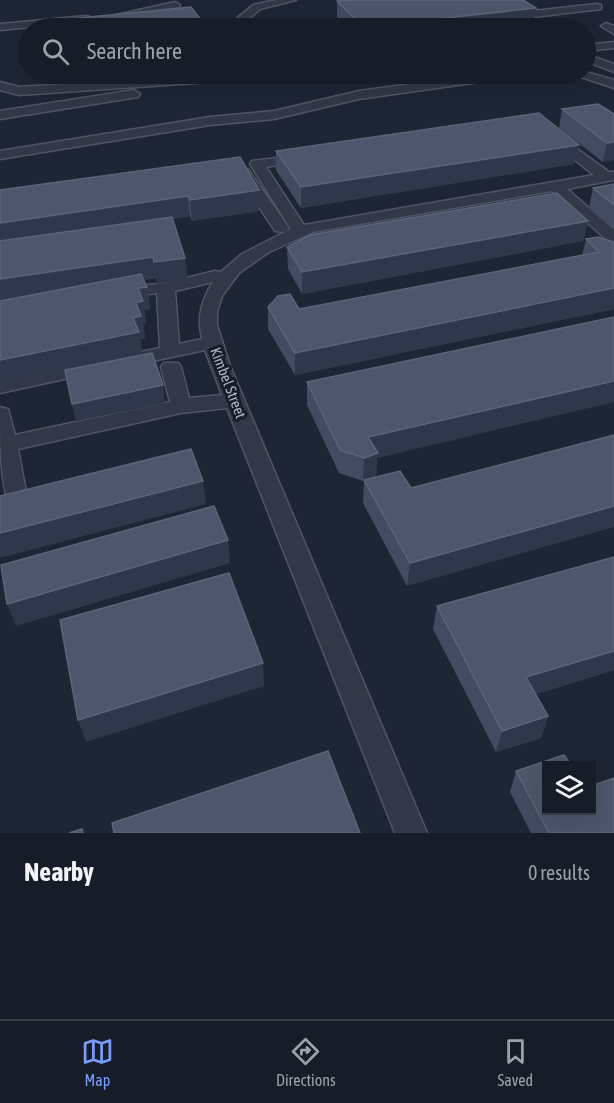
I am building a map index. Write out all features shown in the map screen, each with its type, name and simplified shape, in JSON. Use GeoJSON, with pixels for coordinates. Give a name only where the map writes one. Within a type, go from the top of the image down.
{"type":"FeatureCollection","features":[{"type":"Feature","properties":{"kind":"street"},"geometry":{"type":"LineString","coordinates":[[242,18],[251,10],[291,0]]}},
{"type":"Feature","properties":{"kind":"street"},"geometry":{"type":"LineString","coordinates":[[107,17],[142,14],[146,10],[175,5]]}},
{"type":"Feature","properties":{"kind":"street"},"geometry":{"type":"LineString","coordinates":[[538,18],[529,12],[597,7]]}},
{"type":"Feature","properties":{"kind":"street"},"geometry":{"type":"LineString","coordinates":[[0,27],[18,25]]}},
{"type":"Feature","properties":{"kind":"street"},"geometry":{"type":"LineString","coordinates":[[596,47],[614,45]]}},
{"type":"Feature","properties":{"kind":"street"},"geometry":{"type":"LineString","coordinates":[[596,61],[614,68]]}},
{"type":"Feature","properties":{"kind":"street"},"geometry":{"type":"LineString","coordinates":[[596,79],[614,84]]}},
{"type":"Feature","properties":{"kind":"street"},"geometry":{"type":"LineString","coordinates":[[0,86],[20,90],[110,84]]}},
{"type":"Feature","properties":{"kind":"street"},"geometry":{"type":"LineString","coordinates":[[0,115],[183,84]]}},
{"type":"Feature","properties":{"kind":"street"},"geometry":{"type":"LineString","coordinates":[[0,155],[210,121],[274,115],[359,95],[437,84]]}},
{"type":"Feature","properties":{"kind":"street"},"geometry":{"type":"LineString","coordinates":[[0,95],[11,95],[20,90]]}},
{"type":"Feature","properties":{"kind":"street"},"geometry":{"type":"LineString","coordinates":[[560,122],[550,123],[611,176]]}},
{"type":"Feature","properties":{"kind":"street"},"geometry":{"type":"LineString","coordinates":[[544,128],[611,176]]}},
{"type":"Feature","properties":{"kind":"street"},"geometry":{"type":"LineString","coordinates":[[293,234],[257,164],[315,155]]}},
{"type":"Feature","properties":{"kind":"street"},"geometry":{"type":"LineString","coordinates":[[227,166],[238,164],[293,234]]}},
{"type":"Feature","properties":{"kind":"street","name":"Kimbel Street"},"geometry":{"type":"LineString","coordinates":[[411,833],[234,400],[212,343],[208,312],[219,283],[242,264],[293,234],[611,176]]}},
{"type":"Feature","properties":{"kind":"street"},"geometry":{"type":"LineString","coordinates":[[555,186],[614,238]]}},
{"type":"Feature","properties":{"kind":"street"},"geometry":{"type":"LineString","coordinates":[[102,296],[147,288],[166,288],[215,276]]}},
{"type":"Feature","properties":{"kind":"street"},"geometry":{"type":"LineString","coordinates":[[166,288],[170,359],[180,406]]}},
{"type":"Feature","properties":{"kind":"street"},"geometry":{"type":"LineString","coordinates":[[0,386],[170,359],[212,343]]}},
{"type":"Feature","properties":{"kind":"street"},"geometry":{"type":"LineString","coordinates":[[7,444],[180,406],[234,400]]}},
{"type":"Feature","properties":{"kind":"street"},"geometry":{"type":"LineString","coordinates":[[1,414],[15,492]]}},
{"type":"Feature","properties":{"kind":"building"},"geometry":{"type":"Polygon","coordinates":[[[523,0],[536,8],[445,18],[355,18],[337,1],[523,0]]]}},
{"type":"Feature","properties":{"kind":"building"},"geometry":{"type":"Polygon","coordinates":[[[191,7],[199,18],[79,18],[191,7]]]}},
{"type":"Feature","properties":{"kind":"building"},"geometry":{"type":"Polygon","coordinates":[[[598,104],[614,114],[614,142],[607,143],[562,109],[598,104]]]}},
{"type":"Feature","properties":{"kind":"building"},"geometry":{"type":"Polygon","coordinates":[[[539,113],[579,145],[301,187],[276,151],[539,113]]]}},
{"type":"Feature","properties":{"kind":"building"},"geometry":{"type":"Polygon","coordinates":[[[240,157],[259,190],[190,200],[188,196],[0,223],[0,190],[240,157]]]}},
{"type":"Feature","properties":{"kind":"building"},"geometry":{"type":"Polygon","coordinates":[[[614,184],[614,205],[593,188],[614,184]]]}},
{"type":"Feature","properties":{"kind":"building"},"geometry":{"type":"Polygon","coordinates":[[[557,193],[588,221],[302,272],[287,247],[310,235],[557,193]]]}},
{"type":"Feature","properties":{"kind":"building"},"geometry":{"type":"Polygon","coordinates":[[[172,217],[185,258],[154,262],[153,257],[0,279],[0,241],[172,217]]]}},
{"type":"Feature","properties":{"kind":"building"},"geometry":{"type":"Polygon","coordinates":[[[598,237],[614,242],[614,288],[295,353],[268,307],[278,296],[290,294],[299,309],[599,252],[586,239],[598,237]]]}},
{"type":"Feature","properties":{"kind":"building"},"geometry":{"type":"Polygon","coordinates":[[[141,274],[147,287],[138,288],[143,301],[136,303],[141,316],[133,318],[139,332],[0,360],[0,301],[141,274]]]}},
{"type":"Feature","properties":{"kind":"building"},"geometry":{"type":"Polygon","coordinates":[[[614,317],[614,381],[368,437],[378,453],[364,458],[340,450],[307,382],[614,317]]]}},
{"type":"Feature","properties":{"kind":"building"},"geometry":{"type":"Polygon","coordinates":[[[152,353],[163,385],[72,404],[65,370],[152,353]]]}},
{"type":"Feature","properties":{"kind":"building"},"geometry":{"type":"Polygon","coordinates":[[[614,435],[614,506],[410,563],[364,480],[400,471],[411,488],[614,435]]]}},
{"type":"Feature","properties":{"kind":"building"},"geometry":{"type":"Polygon","coordinates":[[[191,449],[203,481],[0,533],[0,496],[191,449]]]}},
{"type":"Feature","properties":{"kind":"building"},"geometry":{"type":"Polygon","coordinates":[[[214,506],[228,540],[7,604],[1,565],[214,506]]]}},
{"type":"Feature","properties":{"kind":"building"},"geometry":{"type":"Polygon","coordinates":[[[614,557],[614,651],[526,677],[548,716],[502,731],[437,606],[614,557]]]}},
{"type":"Feature","properties":{"kind":"building"},"geometry":{"type":"Polygon","coordinates":[[[229,573],[263,663],[78,720],[60,620],[229,573]]]}},
{"type":"Feature","properties":{"kind":"building"},"geometry":{"type":"Polygon","coordinates":[[[328,751],[360,833],[114,833],[112,823],[328,751]]]}},
{"type":"Feature","properties":{"kind":"building"},"geometry":{"type":"Polygon","coordinates":[[[564,755],[568,761],[546,761],[564,755]]]}},
{"type":"Feature","properties":{"kind":"building"},"geometry":{"type":"Polygon","coordinates":[[[542,762],[542,815],[596,815],[596,784],[614,778],[614,833],[549,833],[516,771],[542,762]]]}},
{"type":"Feature","properties":{"kind":"building"},"geometry":{"type":"Polygon","coordinates":[[[82,829],[83,833],[69,833],[82,829]]]}}]}
